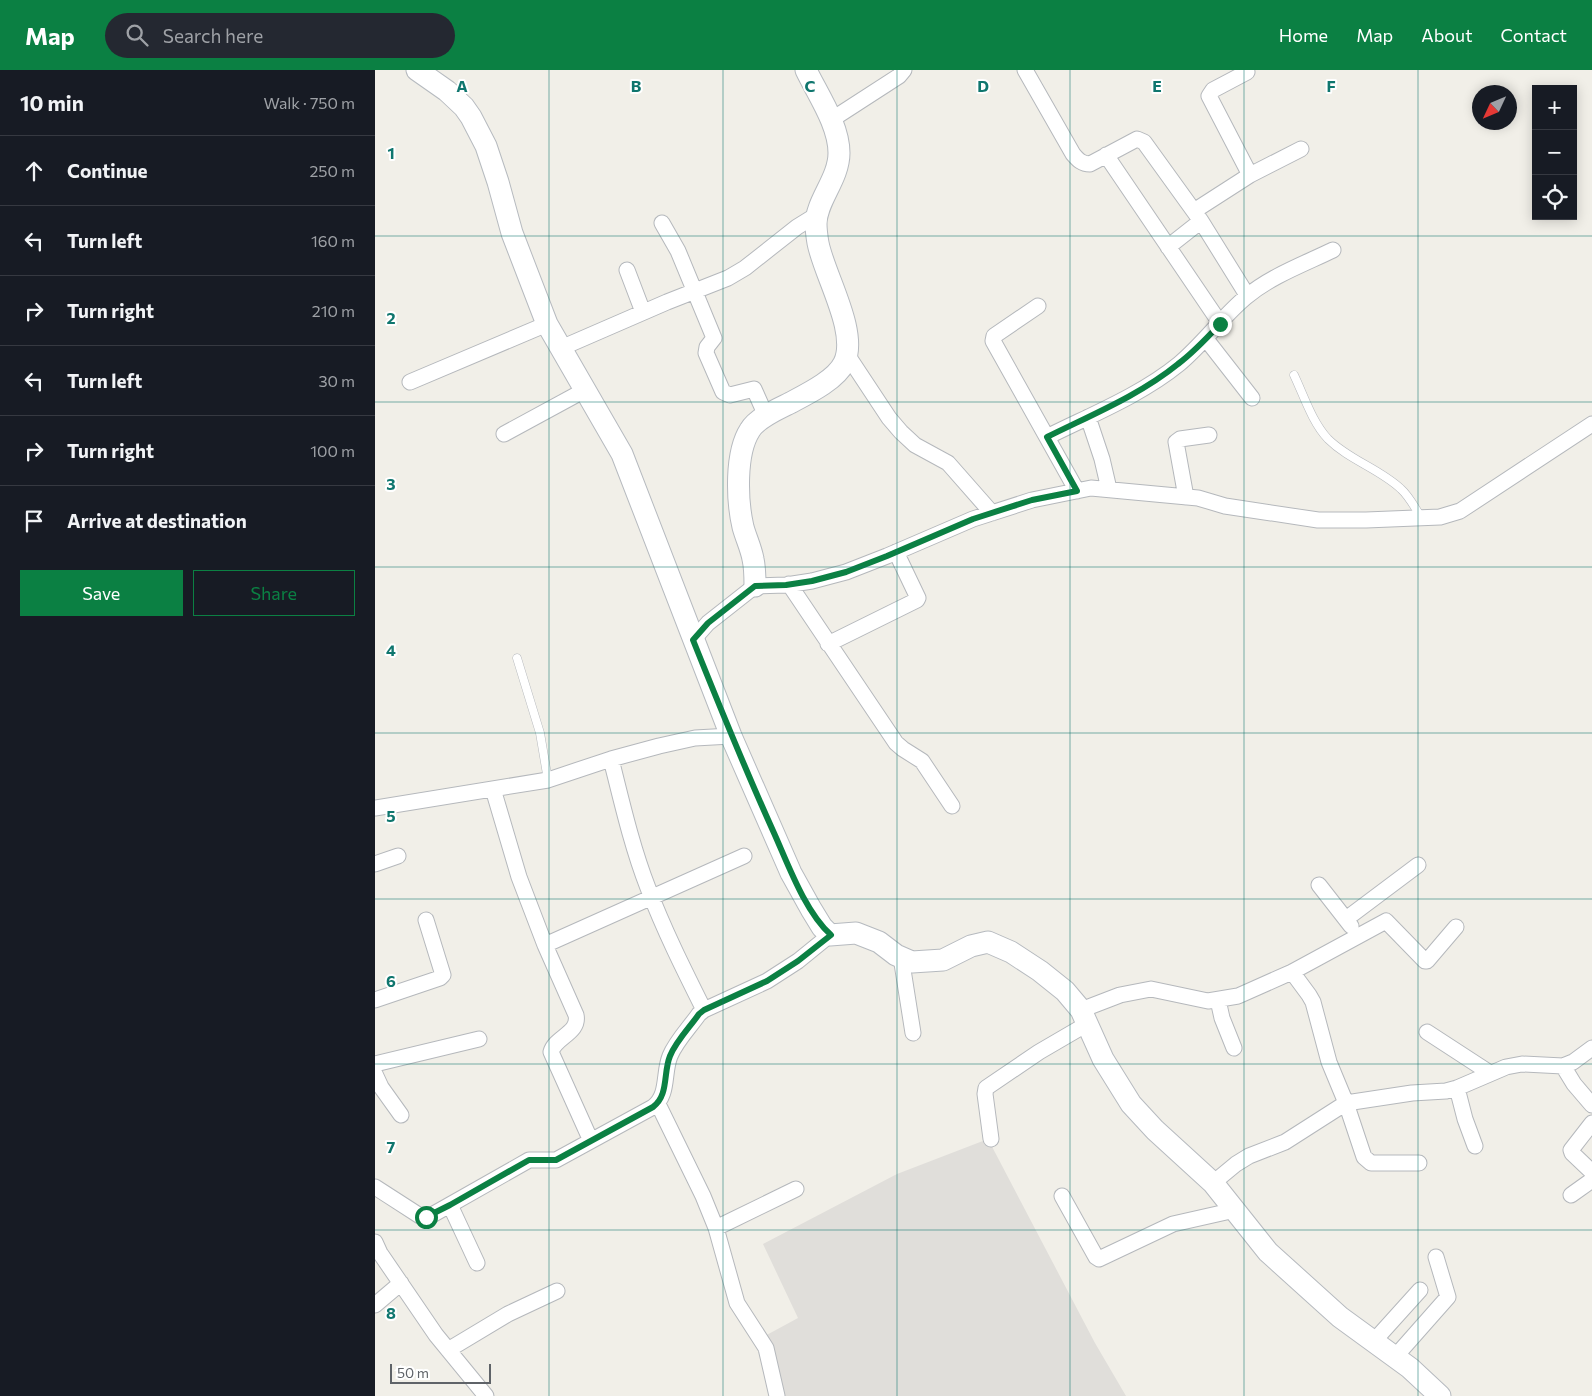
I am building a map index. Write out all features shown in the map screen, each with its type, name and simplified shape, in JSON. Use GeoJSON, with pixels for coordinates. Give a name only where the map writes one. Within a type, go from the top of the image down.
{"type":"FeatureCollection","features":[{"type":"Feature","properties":{"kind":"street"},"geometry":{"type":"LineString","coordinates":[[417,70],[456,99],[471,117],[479,131],[496,174],[512,233],[547,324],[622,454],[731,736],[791,873],[814,915],[822,927],[831,935]]}},
{"type":"Feature","properties":{"kind":"street"},"geometry":{"type":"LineString","coordinates":[[755,586],[754,560],[743,525],[739,483],[741,452],[750,430],[772,411],[810,393],[837,373],[845,362],[848,342],[844,319],[818,244],[815,224],[832,182],[839,155],[838,134],[805,70]]}},
{"type":"Feature","properties":{"kind":"street"},"geometry":{"type":"LineString","coordinates":[[831,120],[899,76],[904,70]]}},
{"type":"Feature","properties":{"kind":"street"},"geometry":{"type":"LineString","coordinates":[[1025,70],[1073,154],[1079,161],[1084,164],[1090,164],[1137,138],[1144,142],[1198,216],[1247,296]]}},
{"type":"Feature","properties":{"kind":"street"},"geometry":{"type":"LineString","coordinates":[[1247,72],[1213,90],[1209,96],[1250,175]]}},
{"type":"Feature","properties":{"kind":"street"},"geometry":{"type":"LineString","coordinates":[[1168,247],[1198,216],[1250,175],[1301,148]]}},
{"type":"Feature","properties":{"kind":"street"},"geometry":{"type":"LineString","coordinates":[[1106,155],[1220,324]]}},
{"type":"Feature","properties":{"kind":"street"},"geometry":{"type":"LineString","coordinates":[[561,348],[643,312],[728,278],[792,230],[818,214]]}},
{"type":"Feature","properties":{"kind":"street"},"geometry":{"type":"LineString","coordinates":[[662,222],[678,251],[714,338],[706,352],[723,392],[730,395],[754,389],[766,416]]}},
{"type":"Feature","properties":{"kind":"street"},"geometry":{"type":"LineString","coordinates":[[1047,437],[1158,379],[1179,364],[1206,339],[1247,296],[1267,282],[1333,250]]}},
{"type":"Feature","properties":{"kind":"street"},"geometry":{"type":"LineString","coordinates":[[627,270],[643,312]]}},
{"type":"Feature","properties":{"kind":"street"},"geometry":{"type":"LineString","coordinates":[[1038,306],[995,336],[993,341],[1077,491]]}},
{"type":"Feature","properties":{"kind":"street"},"geometry":{"type":"LineString","coordinates":[[410,382],[547,324]]}},
{"type":"Feature","properties":{"kind":"street"},"geometry":{"type":"LineString","coordinates":[[1206,339],[1251,398]]}},
{"type":"Feature","properties":{"kind":"street"},"geometry":{"type":"LineString","coordinates":[[846,353],[889,418],[901,432],[915,445],[948,463],[992,513]]}},
{"type":"Feature","properties":{"kind":"street"},"geometry":{"type":"LineString","coordinates":[[505,434],[585,390]]}},
{"type":"Feature","properties":{"kind":"street"},"geometry":{"type":"LineString","coordinates":[[1088,416],[1109,489]]}},
{"type":"Feature","properties":{"kind":"street"},"geometry":{"type":"LineString","coordinates":[[693,640],[708,623],[755,586],[812,581],[846,572],[973,519],[1032,500],[1091,488],[1198,498],[1225,506],[1318,520],[1440,517],[1460,511],[1592,424]]}},
{"type":"Feature","properties":{"kind":"street"},"geometry":{"type":"LineString","coordinates":[[1186,497],[1176,442],[1180,439],[1209,435]]}},
{"type":"Feature","properties":{"kind":"street"},"geometry":{"type":"LineString","coordinates":[[828,644],[917,600],[918,598],[896,552]]}},
{"type":"Feature","properties":{"kind":"street"},"geometry":{"type":"LineString","coordinates":[[789,584],[896,743],[903,750],[922,762],[952,806]]}},
{"type":"Feature","properties":{"kind":"street"},"geometry":{"type":"LineString","coordinates":[[375,808],[548,780],[611,759],[659,746],[695,738],[731,736]]}},
{"type":"Feature","properties":{"kind":"street"},"geometry":{"type":"LineString","coordinates":[[611,759],[631,837],[651,896],[671,944],[704,1010]]}},
{"type":"Feature","properties":{"kind":"street"},"geometry":{"type":"LineString","coordinates":[[493,789],[519,877],[577,1021],[576,1026],[555,1045],[551,1052],[591,1141]]}},
{"type":"Feature","properties":{"kind":"street"},"geometry":{"type":"LineString","coordinates":[[375,864],[398,856]]}},
{"type":"Feature","properties":{"kind":"street"},"geometry":{"type":"LineString","coordinates":[[545,945],[743,856]]}},
{"type":"Feature","properties":{"kind":"street"},"geometry":{"type":"LineString","coordinates":[[1346,919],[1418,865]]}},
{"type":"Feature","properties":{"kind":"street"},"geometry":{"type":"LineString","coordinates":[[1319,885],[1358,936]]}},
{"type":"Feature","properties":{"kind":"street"},"geometry":{"type":"LineString","coordinates":[[375,1000],[440,978],[443,975],[426,920]]}},
{"type":"Feature","properties":{"kind":"street"},"geometry":{"type":"LineString","coordinates":[[991,1138],[985,1094],[986,1088],[1039,1052],[1084,1017],[1121,995],[1151,989],[1208,1001],[1238,996],[1292,972],[1384,922],[1388,922],[1427,961],[1456,927]]}},
{"type":"Feature","properties":{"kind":"street"},"geometry":{"type":"LineString","coordinates":[[375,1187],[420,1216],[432,1215],[529,1160],[556,1160],[658,1104],[663,1092],[670,1054],[699,1014],[767,981],[798,961],[831,935],[856,933],[879,942],[912,962],[943,960],[971,946],[988,942],[1011,952],[1041,971],[1065,992],[1084,1017],[1103,1059],[1131,1104],[1155,1130],[1213,1183],[1269,1252],[1340,1317],[1410,1368],[1440,1396]]}},
{"type":"Feature","properties":{"kind":"street"},"geometry":{"type":"LineString","coordinates":[[901,957],[913,1033]]}},
{"type":"Feature","properties":{"kind":"street"},"geometry":{"type":"LineString","coordinates":[[1292,972],[1313,1002],[1329,1062],[1346,1103],[1364,1157],[1371,1163],[1419,1163]]}},
{"type":"Feature","properties":{"kind":"street"},"geometry":{"type":"LineString","coordinates":[[1218,1000],[1221,1018],[1234,1048]]}},
{"type":"Feature","properties":{"kind":"street"},"geometry":{"type":"LineString","coordinates":[[1427,1032],[1491,1073]]}},
{"type":"Feature","properties":{"kind":"street"},"geometry":{"type":"LineString","coordinates":[[375,1064],[479,1039]]}},
{"type":"Feature","properties":{"kind":"street"},"geometry":{"type":"LineString","coordinates":[[1213,1183],[1249,1156],[1285,1142],[1346,1103],[1412,1093],[1446,1091],[1505,1067],[1522,1064],[1563,1066],[1573,1062],[1592,1048]]}},
{"type":"Feature","properties":{"kind":"street"},"geometry":{"type":"LineString","coordinates":[[1563,1066],[1574,1084],[1592,1105]]}},
{"type":"Feature","properties":{"kind":"street"},"geometry":{"type":"LineString","coordinates":[[375,1074],[381,1087],[401,1115]]}},
{"type":"Feature","properties":{"kind":"street"},"geometry":{"type":"LineString","coordinates":[[1457,1088],[1465,1119],[1475,1146]]}},
{"type":"Feature","properties":{"kind":"street"},"geometry":{"type":"LineString","coordinates":[[658,1104],[703,1196],[716,1228],[737,1303],[766,1348],[777,1396]]}},
{"type":"Feature","properties":{"kind":"street"},"geometry":{"type":"LineString","coordinates":[[1592,1123],[1571,1150],[1571,1153],[1592,1172]]}},
{"type":"Feature","properties":{"kind":"street"},"geometry":{"type":"LineString","coordinates":[[1571,1196],[1592,1180]]}},
{"type":"Feature","properties":{"kind":"street"},"geometry":{"type":"LineString","coordinates":[[716,1228],[796,1189]]}},
{"type":"Feature","properties":{"kind":"street"},"geometry":{"type":"LineString","coordinates":[[1061,1196],[1096,1257],[1099,1259],[1173,1224],[1235,1210]]}},
{"type":"Feature","properties":{"kind":"street"},"geometry":{"type":"LineString","coordinates":[[450,1205],[477,1263]]}},
{"type":"Feature","properties":{"kind":"street"},"geometry":{"type":"LineString","coordinates":[[375,1242],[447,1350],[486,1396]]}},
{"type":"Feature","properties":{"kind":"street"},"geometry":{"type":"LineString","coordinates":[[1395,1357],[1448,1297],[1436,1258]]}},
{"type":"Feature","properties":{"kind":"street"},"geometry":{"type":"LineString","coordinates":[[375,1305],[401,1283]]}},
{"type":"Feature","properties":{"kind":"street"},"geometry":{"type":"LineString","coordinates":[[1374,1341],[1420,1290]]}},
{"type":"Feature","properties":{"kind":"street"},"geometry":{"type":"LineString","coordinates":[[447,1350],[508,1314],[557,1291]]}},
{"type":"Feature","properties":{"kind":"lane"},"geometry":{"type":"LineString","coordinates":[[1294,375],[1318,426],[1327,438],[1338,448],[1398,486],[1421,517]]}},
{"type":"Feature","properties":{"kind":"lane"},"geometry":{"type":"LineString","coordinates":[[517,658],[540,733],[548,780]]}},
{"type":"Feature","properties":{"kind":"shaded area"},"geometry":{"type":"Polygon","coordinates":[[[988,1139],[1095,1343],[1126,1396],[784,1396],[759,1339],[798,1318],[763,1244],[897,1174],[988,1139]]]}},
{"type":"Feature","properties":{"kind":"route"},"geometry":{"type":"LineString","coordinates":[[426,1217],[529,1160],[556,1160],[658,1104],[663,1092],[670,1054],[699,1014],[767,981],[798,961],[831,935],[822,927],[791,873],[731,736],[693,640],[708,623],[755,586],[786,585],[812,581],[846,572],[973,519],[1032,500],[1077,491],[1047,437],[1125,398],[1158,379],[1179,364],[1220,324]]}}]}
